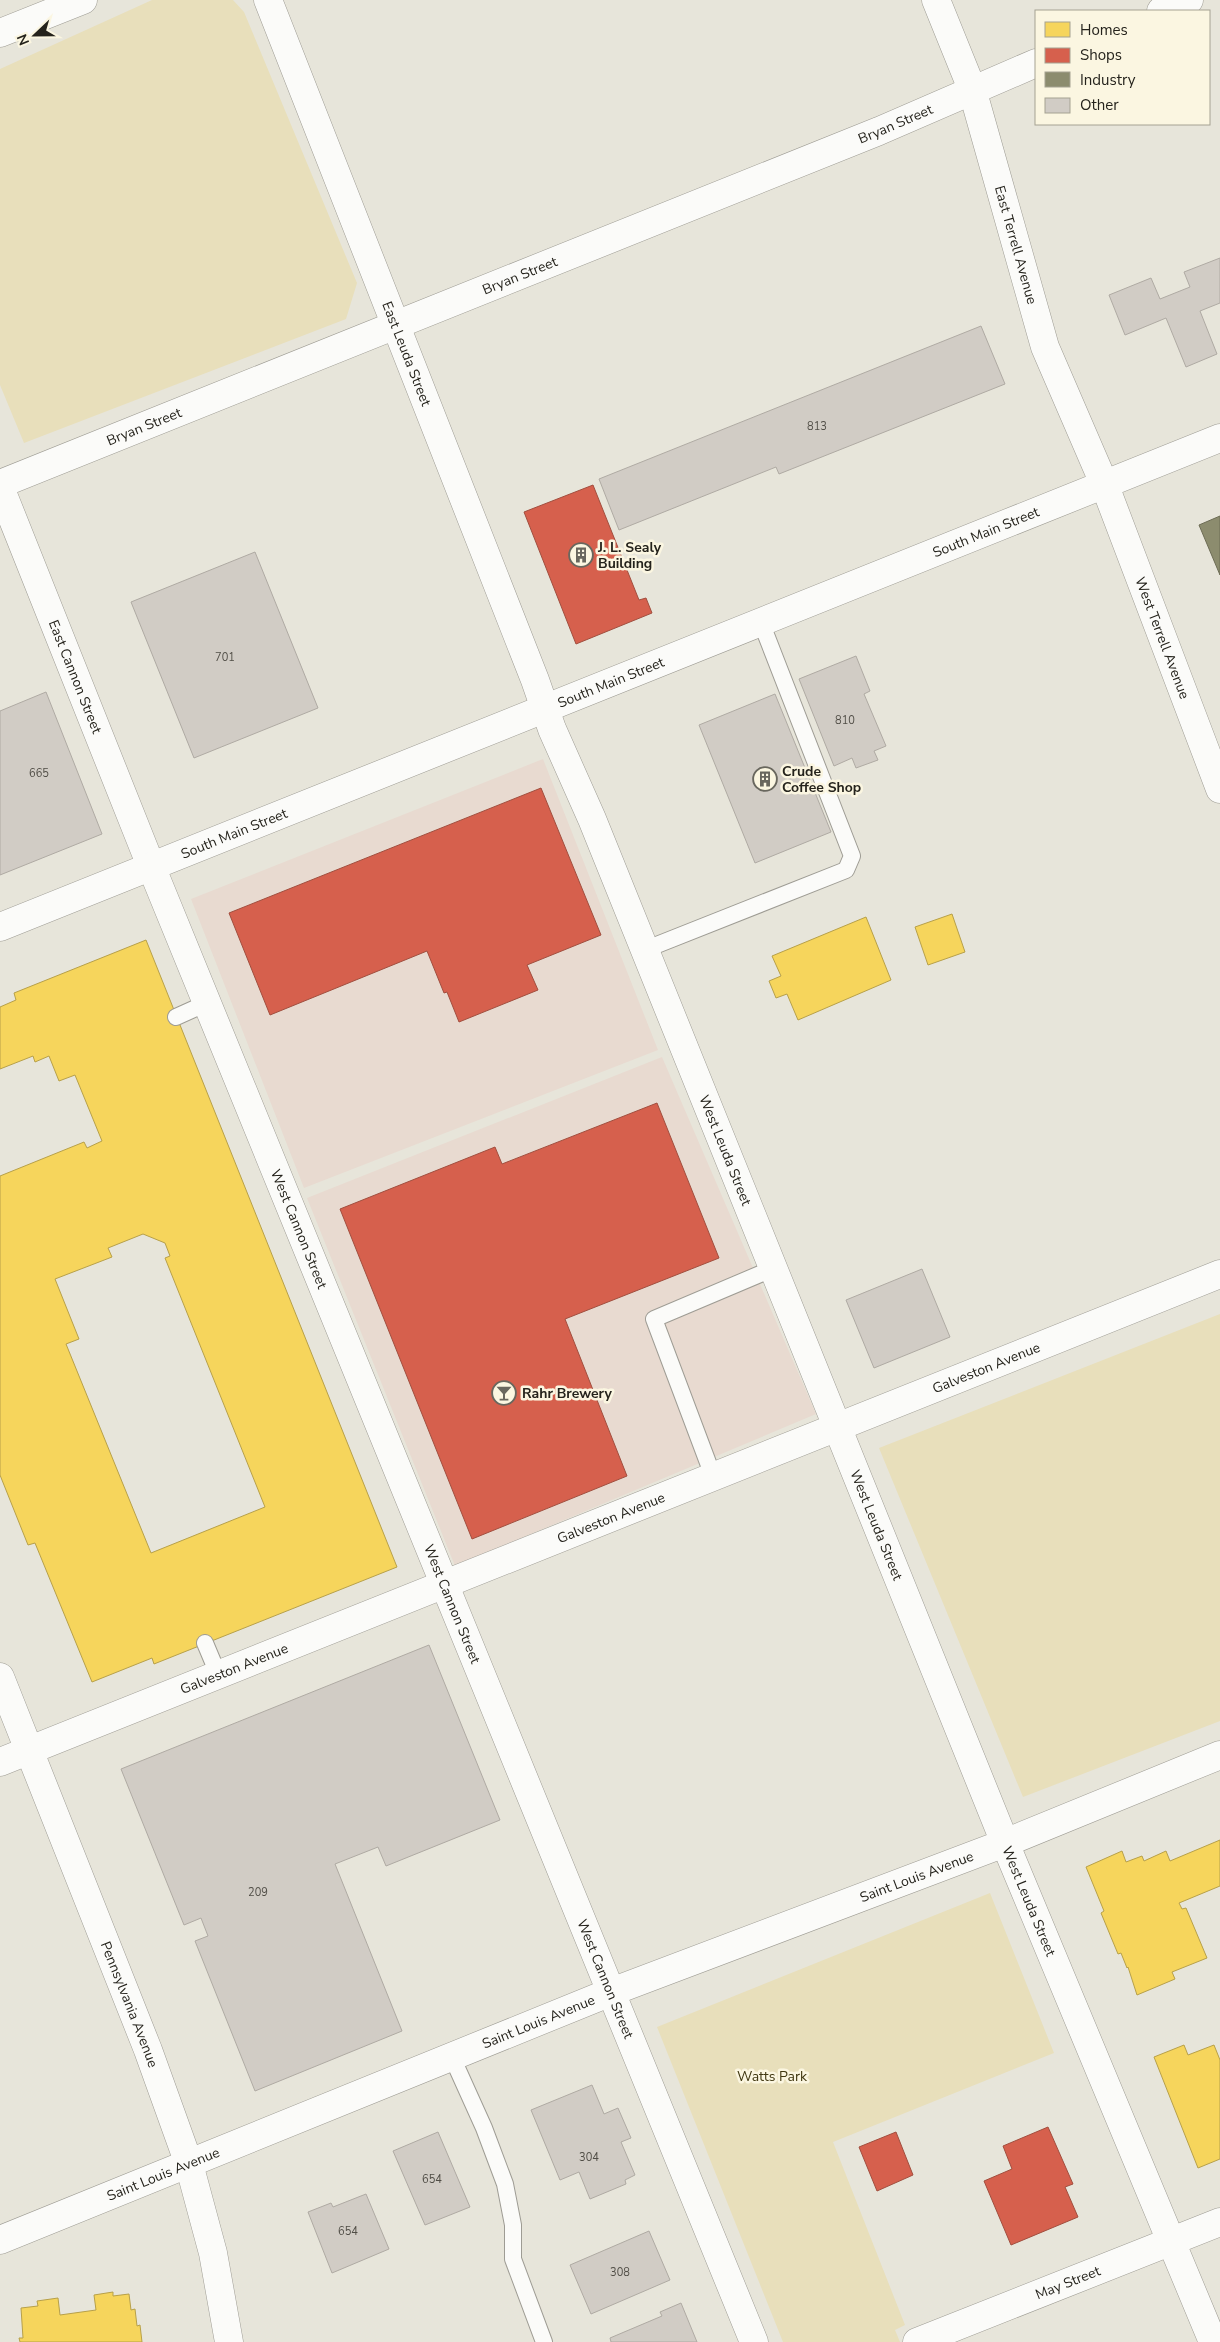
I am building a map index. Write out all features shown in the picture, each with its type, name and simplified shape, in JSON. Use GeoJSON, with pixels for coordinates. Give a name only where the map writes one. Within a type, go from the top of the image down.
{"type":"FeatureCollection","features":[{"type":"Feature","properties":{"kind":"street"},"geometry":{"type":"LineString","coordinates":[[0,33],[83,0]]}},
{"type":"Feature","properties":{"kind":"street","name":"East Leuda Street"},"geometry":{"type":"LineString","coordinates":[[268,0],[546,707]]}},
{"type":"Feature","properties":{"kind":"street","name":"East Terrell Avenue"},"geometry":{"type":"LineString","coordinates":[[936,0],[972,89],[1045,347],[1105,486]]}},
{"type":"Feature","properties":{"kind":"street"},"geometry":{"type":"LineString","coordinates":[[1164,10],[1189,0]]}},
{"type":"Feature","properties":{"kind":"street","name":"Bryan Street"},"geometry":{"type":"LineString","coordinates":[[0,485],[395,324],[879,131],[1035,62]]}},
{"type":"Feature","properties":{"kind":"street","name":"South Main Street"},"geometry":{"type":"LineString","coordinates":[[0,927],[546,707],[1105,486],[1220,438]]}},
{"type":"Feature","properties":{"kind":"street","name":"East Cannon Street"},"geometry":{"type":"LineString","coordinates":[[0,485],[151,866]]}},
{"type":"Feature","properties":{"kind":"street","name":"West Terrell Avenue"},"geometry":{"type":"LineString","coordinates":[[1105,486],[1220,789]]}},
{"type":"Feature","properties":{"kind":"street","name":"West Leuda Street"},"geometry":{"type":"LineString","coordinates":[[546,707],[552,729],[592,819],[772,1269],[1005,1842],[1213,2342]]}},
{"type":"Feature","properties":{"kind":"street","name":"West Cannon Street"},"geometry":{"type":"LineString","coordinates":[[151,866],[754,2342]]}},
{"type":"Feature","properties":{"kind":"street","name":"Galveston Avenue"},"geometry":{"type":"LineString","coordinates":[[0,1762],[1220,1274]]}},
{"type":"Feature","properties":{"kind":"street","name":"Pennsylvania Avenue"},"geometry":{"type":"LineString","coordinates":[[0,1677],[148,2050],[189,2164],[213,2253],[229,2342]]}},
{"type":"Feature","properties":{"kind":"street","name":"Saint Louis Avenue"},"geometry":{"type":"LineString","coordinates":[[0,2240],[611,1992],[1005,1842],[1220,1755]]}},
{"type":"Feature","properties":{"kind":"street","name":"May Street"},"geometry":{"type":"LineString","coordinates":[[917,2342],[1220,2222]]}},
{"type":"Feature","properties":{"kind":"lane"},"geometry":{"type":"LineString","coordinates":[[644,950],[846,870],[852,856],[761,622]]}},
{"type":"Feature","properties":{"kind":"lane"},"geometry":{"type":"LineString","coordinates":[[176,1017],[207,1004]]}},
{"type":"Feature","properties":{"kind":"lane"},"geometry":{"type":"LineString","coordinates":[[714,1476],[654,1319],[772,1269]]}},
{"type":"Feature","properties":{"kind":"lane"},"geometry":{"type":"LineString","coordinates":[[206,1643],[218,1674]]}},
{"type":"Feature","properties":{"kind":"lane"},"geometry":{"type":"LineString","coordinates":[[452,2057],[484,2128],[505,2184],[513,2225],[513,2259],[544,2342]]}},
{"type":"Feature","properties":{"kind":"shaded area"},"geometry":{"type":"Polygon","coordinates":[[[543,759],[658,1050],[304,1188],[191,899],[543,759]]]}},
{"type":"Feature","properties":{"kind":"shaded area"},"geometry":{"type":"Polygon","coordinates":[[[662,1057],[816,1414],[455,1566],[307,1198],[662,1057]]]}},
{"type":"Feature","properties":{"kind":"green space"},"geometry":{"type":"Polygon","coordinates":[[[152,0],[233,0],[244,12],[357,283],[346,319],[24,443],[0,385],[0,69],[152,0]]]}},
{"type":"Feature","properties":{"kind":"green space"},"geometry":{"type":"Polygon","coordinates":[[[1220,1314],[1220,1721],[1023,1797],[879,1448],[1220,1314]]]}},
{"type":"Feature","properties":{"kind":"green space","name":"Watts Park"},"geometry":{"type":"Polygon","coordinates":[[[990,1893],[1054,2053],[833,2142],[905,2325],[895,2330],[900,2342],[783,2342],[657,2027],[990,1893]]]}},
{"type":"Feature","properties":{"kind":"building: Homes"},"geometry":{"type":"Polygon","coordinates":[[[952,914],[965,952],[928,965],[915,927],[952,914]]]}},
{"type":"Feature","properties":{"kind":"building: Homes"},"geometry":{"type":"Polygon","coordinates":[[[866,917],[891,980],[798,1020],[787,994],[776,998],[769,981],[781,976],[772,956],[866,917]]]}},
{"type":"Feature","properties":{"kind":"building: Homes"},"geometry":{"type":"Polygon","coordinates":[[[146,940],[397,1567],[154,1664],[152,1658],[92,1682],[35,1543],[28,1545],[0,1475],[0,1176],[84,1142],[87,1148],[102,1141],[75,1075],[59,1081],[49,1056],[35,1062],[33,1056],[0,1069],[0,1007],[16,1000],[14,993],[146,940]],[[143,1234],[108,1248],[112,1257],[55,1279],[79,1339],[66,1344],[151,1553],[265,1507],[165,1258],[170,1256],[165,1243],[143,1234]]]}},
{"type":"Feature","properties":{"kind":"building: Homes"},"geometry":{"type":"Polygon","coordinates":[[[1220,1840],[1220,1886],[1179,1903],[1182,1909],[1186,1908],[1207,1958],[1172,1972],[1175,1979],[1137,1995],[1128,1967],[1121,1953],[1118,1954],[1101,1913],[1104,1911],[1086,1867],[1122,1851],[1126,1862],[1142,1856],[1144,1861],[1166,1851],[1170,1861],[1220,1840]]]}},
{"type":"Feature","properties":{"kind":"building: Homes"},"geometry":{"type":"Polygon","coordinates":[[[1184,2045],[1188,2055],[1214,2045],[1220,2060],[1220,2159],[1198,2168],[1154,2057],[1184,2045]]]}},
{"type":"Feature","properties":{"kind":"building: Homes"},"geometry":{"type":"Polygon","coordinates":[[[113,2292],[113,2296],[129,2294],[131,2310],[135,2309],[137,2326],[140,2325],[142,2342],[20,2342],[19,2338],[23,2338],[21,2308],[38,2306],[37,2301],[58,2298],[60,2315],[96,2310],[94,2295],[113,2292]]]}},
{"type":"Feature","properties":{"kind":"building: Shops","name":"J. L. Sealy Building"},"geometry":{"type":"Polygon","coordinates":[[[593,485],[639,600],[646,598],[652,613],[576,644],[524,512],[593,485]]]}},
{"type":"Feature","properties":{"kind":"building: Shops"},"geometry":{"type":"Polygon","coordinates":[[[541,788],[601,935],[527,965],[538,990],[459,1022],[447,992],[444,993],[427,951],[270,1015],[229,913],[541,788]]]}},
{"type":"Feature","properties":{"kind":"building: Shops","name":"Rahr Brewery"},"geometry":{"type":"Polygon","coordinates":[[[657,1103],[719,1258],[565,1319],[627,1476],[472,1539],[340,1209],[495,1147],[502,1164],[657,1103]]]}},
{"type":"Feature","properties":{"kind":"building: Shops"},"geometry":{"type":"Polygon","coordinates":[[[1048,2127],[1073,2184],[1065,2187],[1078,2217],[1011,2245],[984,2181],[1012,2169],[1003,2146],[1048,2127]]]}},
{"type":"Feature","properties":{"kind":"building: Shops"},"geometry":{"type":"Polygon","coordinates":[[[896,2132],[913,2175],[877,2191],[859,2147],[896,2132]]]}},
{"type":"Feature","properties":{"kind":"building: Industry"},"geometry":{"type":"Polygon","coordinates":[[[1220,516],[1220,575],[1199,525],[1220,516]]]}},
{"type":"Feature","properties":{"kind":"building: Other"},"geometry":{"type":"Polygon","coordinates":[[[1220,258],[1220,303],[1200,311],[1217,354],[1186,367],[1166,318],[1125,335],[1109,295],[1151,278],[1160,299],[1190,287],[1184,272],[1220,258]]]}},
{"type":"Feature","properties":{"kind":"building: Other"},"geometry":{"type":"Polygon","coordinates":[[[981,326],[1005,384],[779,474],[776,467],[619,530],[599,479],[981,326]]]}},
{"type":"Feature","properties":{"kind":"building: Other"},"geometry":{"type":"Polygon","coordinates":[[[255,552],[318,708],[194,758],[131,602],[255,552]]]}},
{"type":"Feature","properties":{"kind":"building: Other"},"geometry":{"type":"Polygon","coordinates":[[[856,656],[870,691],[864,694],[886,746],[874,751],[878,760],[856,768],[852,758],[834,766],[799,679],[856,656]]]}},
{"type":"Feature","properties":{"kind":"building: Other"},"geometry":{"type":"Polygon","coordinates":[[[46,692],[102,834],[0,875],[0,711],[46,692]]]}},
{"type":"Feature","properties":{"kind":"building: Other","name":"Crude Coffee Shop"},"geometry":{"type":"Polygon","coordinates":[[[775,694],[831,832],[755,863],[699,725],[775,694]]]}},
{"type":"Feature","properties":{"kind":"building: Other"},"geometry":{"type":"Polygon","coordinates":[[[922,1269],[950,1337],[874,1368],[846,1300],[922,1269]]]}},
{"type":"Feature","properties":{"kind":"building: Other"},"geometry":{"type":"Polygon","coordinates":[[[429,1645],[500,1820],[386,1866],[378,1847],[335,1864],[402,2031],[255,2091],[195,1941],[208,1936],[201,1918],[184,1925],[121,1769],[429,1645]]]}},
{"type":"Feature","properties":{"kind":"building: Other"},"geometry":{"type":"Polygon","coordinates":[[[592,2085],[604,2114],[618,2108],[631,2138],[621,2142],[635,2175],[625,2180],[626,2184],[590,2199],[579,2172],[560,2180],[531,2110],[592,2085]]]}},
{"type":"Feature","properties":{"kind":"building: Other"},"geometry":{"type":"Polygon","coordinates":[[[438,2132],[470,2207],[425,2225],[393,2151],[438,2132]]]}},
{"type":"Feature","properties":{"kind":"building: Other"},"geometry":{"type":"Polygon","coordinates":[[[366,2194],[389,2249],[332,2273],[308,2212],[331,2203],[333,2207],[366,2194]]]}},
{"type":"Feature","properties":{"kind":"building: Other"},"geometry":{"type":"Polygon","coordinates":[[[649,2231],[670,2280],[591,2314],[570,2265],[649,2231]]]}},
{"type":"Feature","properties":{"kind":"building: Other"},"geometry":{"type":"Polygon","coordinates":[[[681,2303],[697,2342],[611,2342],[610,2338],[662,2316],[660,2312],[681,2303]]]}},
{"type":"Feature","properties":{"kind":"place","name":"J. L. Sealy Building"},"geometry":{"type":"Point","coordinates":[581,555]}},
{"type":"Feature","properties":{"kind":"place","name":"Crude Coffee Shop"},"geometry":{"type":"Point","coordinates":[765,779]}},
{"type":"Feature","properties":{"kind":"place","name":"Rahr Brewery"},"geometry":{"type":"Point","coordinates":[504,1393]}}]}
